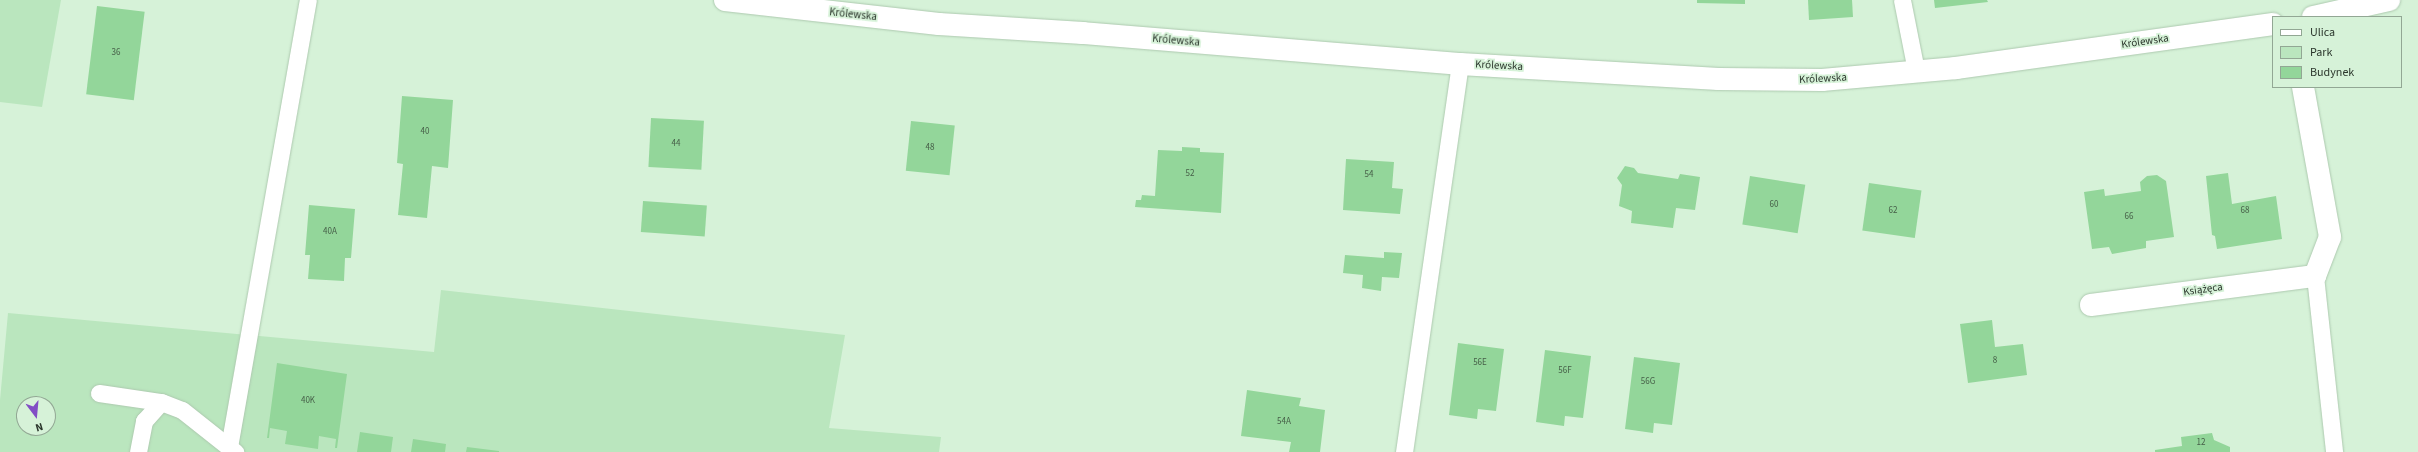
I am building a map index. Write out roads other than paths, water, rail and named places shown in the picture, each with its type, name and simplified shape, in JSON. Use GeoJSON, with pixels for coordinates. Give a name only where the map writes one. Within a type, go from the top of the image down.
{"type":"FeatureCollection","features":[{"type":"Feature","properties":{"kind":"street","name":"Królewska"},"geometry":{"type":"LineString","coordinates":[[725,0],[939,24],[1083,33],[1460,64],[1734,79],[1822,80],[1956,68],[2272,24]]}},
{"type":"Feature","properties":{"kind":"street"},"geometry":{"type":"LineString","coordinates":[[2317,16],[2389,0]]}},
{"type":"Feature","properties":{"kind":"street"},"geometry":{"type":"LineString","coordinates":[[2304,88],[2330,237],[2315,276]]}},
{"type":"Feature","properties":{"kind":"street","name":"Książęca"},"geometry":{"type":"LineString","coordinates":[[2091,305],[2315,276]]}},
{"type":"Feature","properties":{"kind":"lane"},"geometry":{"type":"LineString","coordinates":[[98,393],[160,402],[182,410],[232,450],[308,0]]}},
{"type":"Feature","properties":{"kind":"lane"},"geometry":{"type":"LineString","coordinates":[[1902,0],[1916,71]]}},
{"type":"Feature","properties":{"kind":"lane"},"geometry":{"type":"LineString","coordinates":[[1404,452],[1460,64]]}},
{"type":"Feature","properties":{"kind":"lane"},"geometry":{"type":"LineString","coordinates":[[2315,276],[2334,452]]}},
{"type":"Feature","properties":{"kind":"lane"},"geometry":{"type":"LineString","coordinates":[[138,452],[144,421],[160,402]]}}]}
